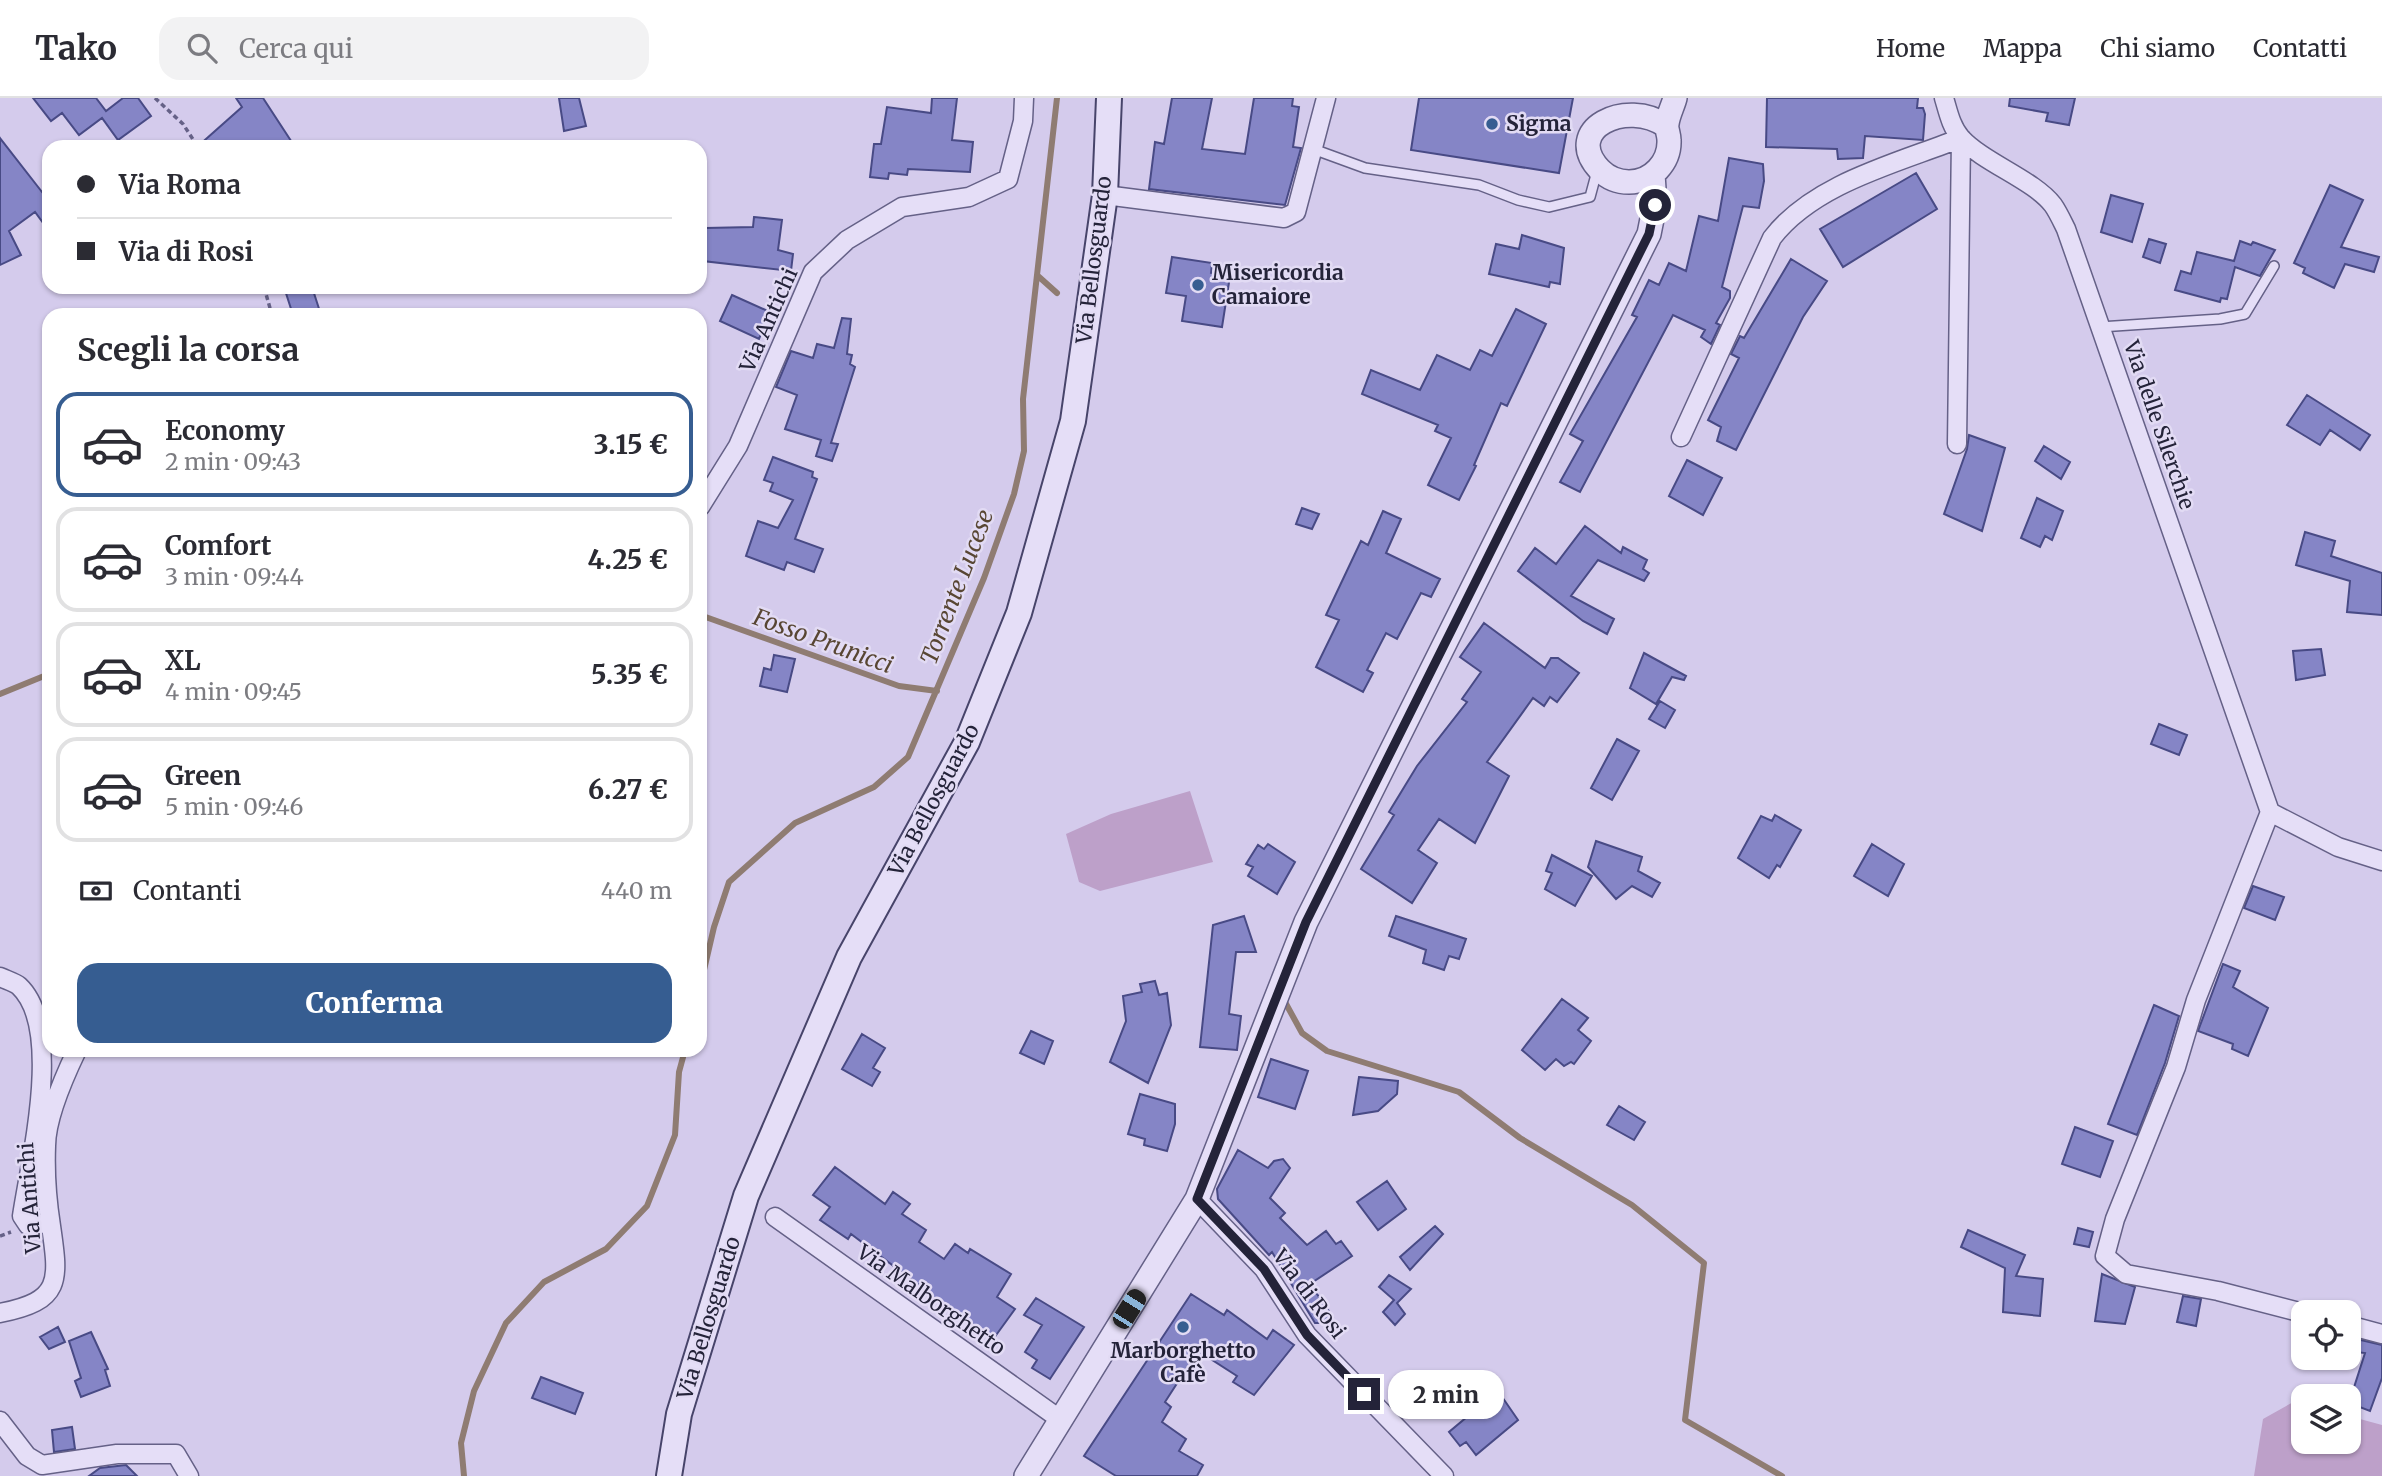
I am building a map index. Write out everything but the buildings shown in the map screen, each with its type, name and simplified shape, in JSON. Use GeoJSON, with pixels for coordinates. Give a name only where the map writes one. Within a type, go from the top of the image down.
{"type":"FeatureCollection","features":[{"type":"Feature","properties":{"kind":"main road","name":"Via Bellosguardo"},"geometry":{"type":"LineString","coordinates":[[668,1476],[679,1414],[746,1196],[849,957],[967,742],[1019,613],[1073,421],[1105,195],[1109,98]]}},
{"type":"Feature","properties":{"kind":"street","name":"Via Antichi"},"geometry":{"type":"LineString","coordinates":[[707,496],[738,446],[813,272],[848,240],[902,207],[969,197],[1008,179],[1023,121],[1024,98]]}},
{"type":"Feature","properties":{"kind":"street"},"geometry":{"type":"LineString","coordinates":[[1105,195],[1284,218],[1296,212],[1326,98]]}},
{"type":"Feature","properties":{"kind":"street","name":"Via delle Silerchie"},"geometry":{"type":"LineString","coordinates":[[1944,98],[1952,126],[1961,138],[2012,177],[2035,188],[2053,205],[2066,229],[2270,812]]}},
{"type":"Feature","properties":{"kind":"street"},"geometry":{"type":"LineString","coordinates":[[1647,106],[1675,99]]}},
{"type":"Feature","properties":{"kind":"street"},"geometry":{"type":"LineString","coordinates":[[1666,125],[1647,106],[1635,102],[1621,102],[1608,107],[1597,116],[1588,142],[1591,155],[1598,168],[1607,176],[1643,178],[1662,164],[1669,149],[1666,125],[1675,99]]}},
{"type":"Feature","properties":{"kind":"street"},"geometry":{"type":"LineString","coordinates":[[1681,437],[1772,238],[1787,219],[1843,185],[1961,138],[1957,444]]}},
{"type":"Feature","properties":{"kind":"street"},"geometry":{"type":"LineString","coordinates":[[1026,1476],[1197,1199],[1306,922],[1649,234],[1655,205],[1643,178]]}},
{"type":"Feature","properties":{"kind":"street"},"geometry":{"type":"LineString","coordinates":[[2291,1310],[2218,1291],[2126,1274],[2105,1256],[2115,1219],[2176,1067],[2196,1000],[2270,812],[2338,847],[2382,861]]}},
{"type":"Feature","properties":{"kind":"street"},"geometry":{"type":"LineString","coordinates":[[0,977],[18,985],[31,1001],[42,1044]]}},
{"type":"Feature","properties":{"kind":"street"},"geometry":{"type":"LineString","coordinates":[[43,1057],[22,1216],[28,1225],[50,1223]]}},
{"type":"Feature","properties":{"kind":"street","name":"Via Antichi"},"geometry":{"type":"LineString","coordinates":[[0,1313],[30,1307],[50,1291],[58,1267],[50,1223],[46,1143],[60,1090],[74,1057]]}},
{"type":"Feature","properties":{"kind":"street","name":"Via di Rosi"},"geometry":{"type":"LineString","coordinates":[[1197,1199],[1264,1269],[1307,1335],[1444,1476]]}},
{"type":"Feature","properties":{"kind":"street","name":"Via Malborghetto"},"geometry":{"type":"LineString","coordinates":[[775,1217],[1061,1420]]}},
{"type":"Feature","properties":{"kind":"street"},"geometry":{"type":"LineString","coordinates":[[2361,1328],[2382,1334]]}},
{"type":"Feature","properties":{"kind":"street"},"geometry":{"type":"LineString","coordinates":[[0,1421],[27,1456],[42,1465],[117,1454],[176,1454],[189,1476]]}},
{"type":"Feature","properties":{"kind":"lane"},"geometry":{"type":"LineString","coordinates":[[1313,149],[1365,168],[1479,185],[1518,200],[1549,206],[1590,198],[1598,168]]}},
{"type":"Feature","properties":{"kind":"lane"},"geometry":{"type":"LineString","coordinates":[[2101,327],[2220,319],[2245,314],[2274,266]]}},
{"type":"Feature","properties":{"kind":"path"},"geometry":{"type":"LineString","coordinates":[[155,98],[183,124],[193,140]]}},
{"type":"Feature","properties":{"kind":"shaded area"},"geometry":{"type":"Polygon","coordinates":[[[1190,791],[1213,862],[1100,891],[1079,882],[1066,834],[1111,814],[1190,791]]]}},
{"type":"Feature","properties":{"kind":"shaded area"},"geometry":{"type":"Polygon","coordinates":[[[2291,1403],[2291,1454],[2361,1454],[2361,1419],[2382,1425],[2382,1476],[2254,1476],[2263,1419],[2291,1403]]]}},
{"type":"Feature","properties":{"kind":"waterway","name":"Torrente Lucese"},"geometry":{"type":"LineString","coordinates":[[707,957],[729,882],[795,823],[874,787],[908,757],[984,578],[1014,494],[1024,451],[1023,399],[1057,98]]}},
{"type":"Feature","properties":{"kind":"waterway"},"geometry":{"type":"LineString","coordinates":[[1038,276],[1057,293]]}},
{"type":"Feature","properties":{"kind":"waterway","name":"Fosso Prunicci"},"geometry":{"type":"LineString","coordinates":[[707,617],[899,686],[937,691]]}},
{"type":"Feature","properties":{"kind":"waterway","name":"Fosso Prunicci"},"geometry":{"type":"LineString","coordinates":[[0,694],[42,677]]}},
{"type":"Feature","properties":{"kind":"waterway"},"geometry":{"type":"LineString","coordinates":[[1285,1002],[1302,1033],[1327,1051],[1459,1092],[1520,1138],[1632,1205],[1704,1263],[1685,1420],[1782,1476]]}},
{"type":"Feature","properties":{"kind":"waterway","name":"Torrente Lucese"},"geometry":{"type":"LineString","coordinates":[[464,1476],[461,1443],[474,1391],[506,1323],[544,1282],[606,1249],[647,1206],[675,1135],[679,1072],[683,1057]]}},
{"type":"Feature","properties":{"kind":"place","name":"Sigma"},"geometry":{"type":"Point","coordinates":[1492,124]}},
{"type":"Feature","properties":{"kind":"place","name":"Misericordia Camaiore"},"geometry":{"type":"Point","coordinates":[1198,285]}},
{"type":"Feature","properties":{"kind":"place","name":"Marborghetto Cafè"},"geometry":{"type":"Point","coordinates":[1183,1327]}},
{"type":"Feature","properties":{"kind":"route"},"geometry":{"type":"LineString","coordinates":[[1364,1394],[1307,1335],[1264,1269],[1197,1199],[1306,922],[1649,234],[1655,205]]}}]}
